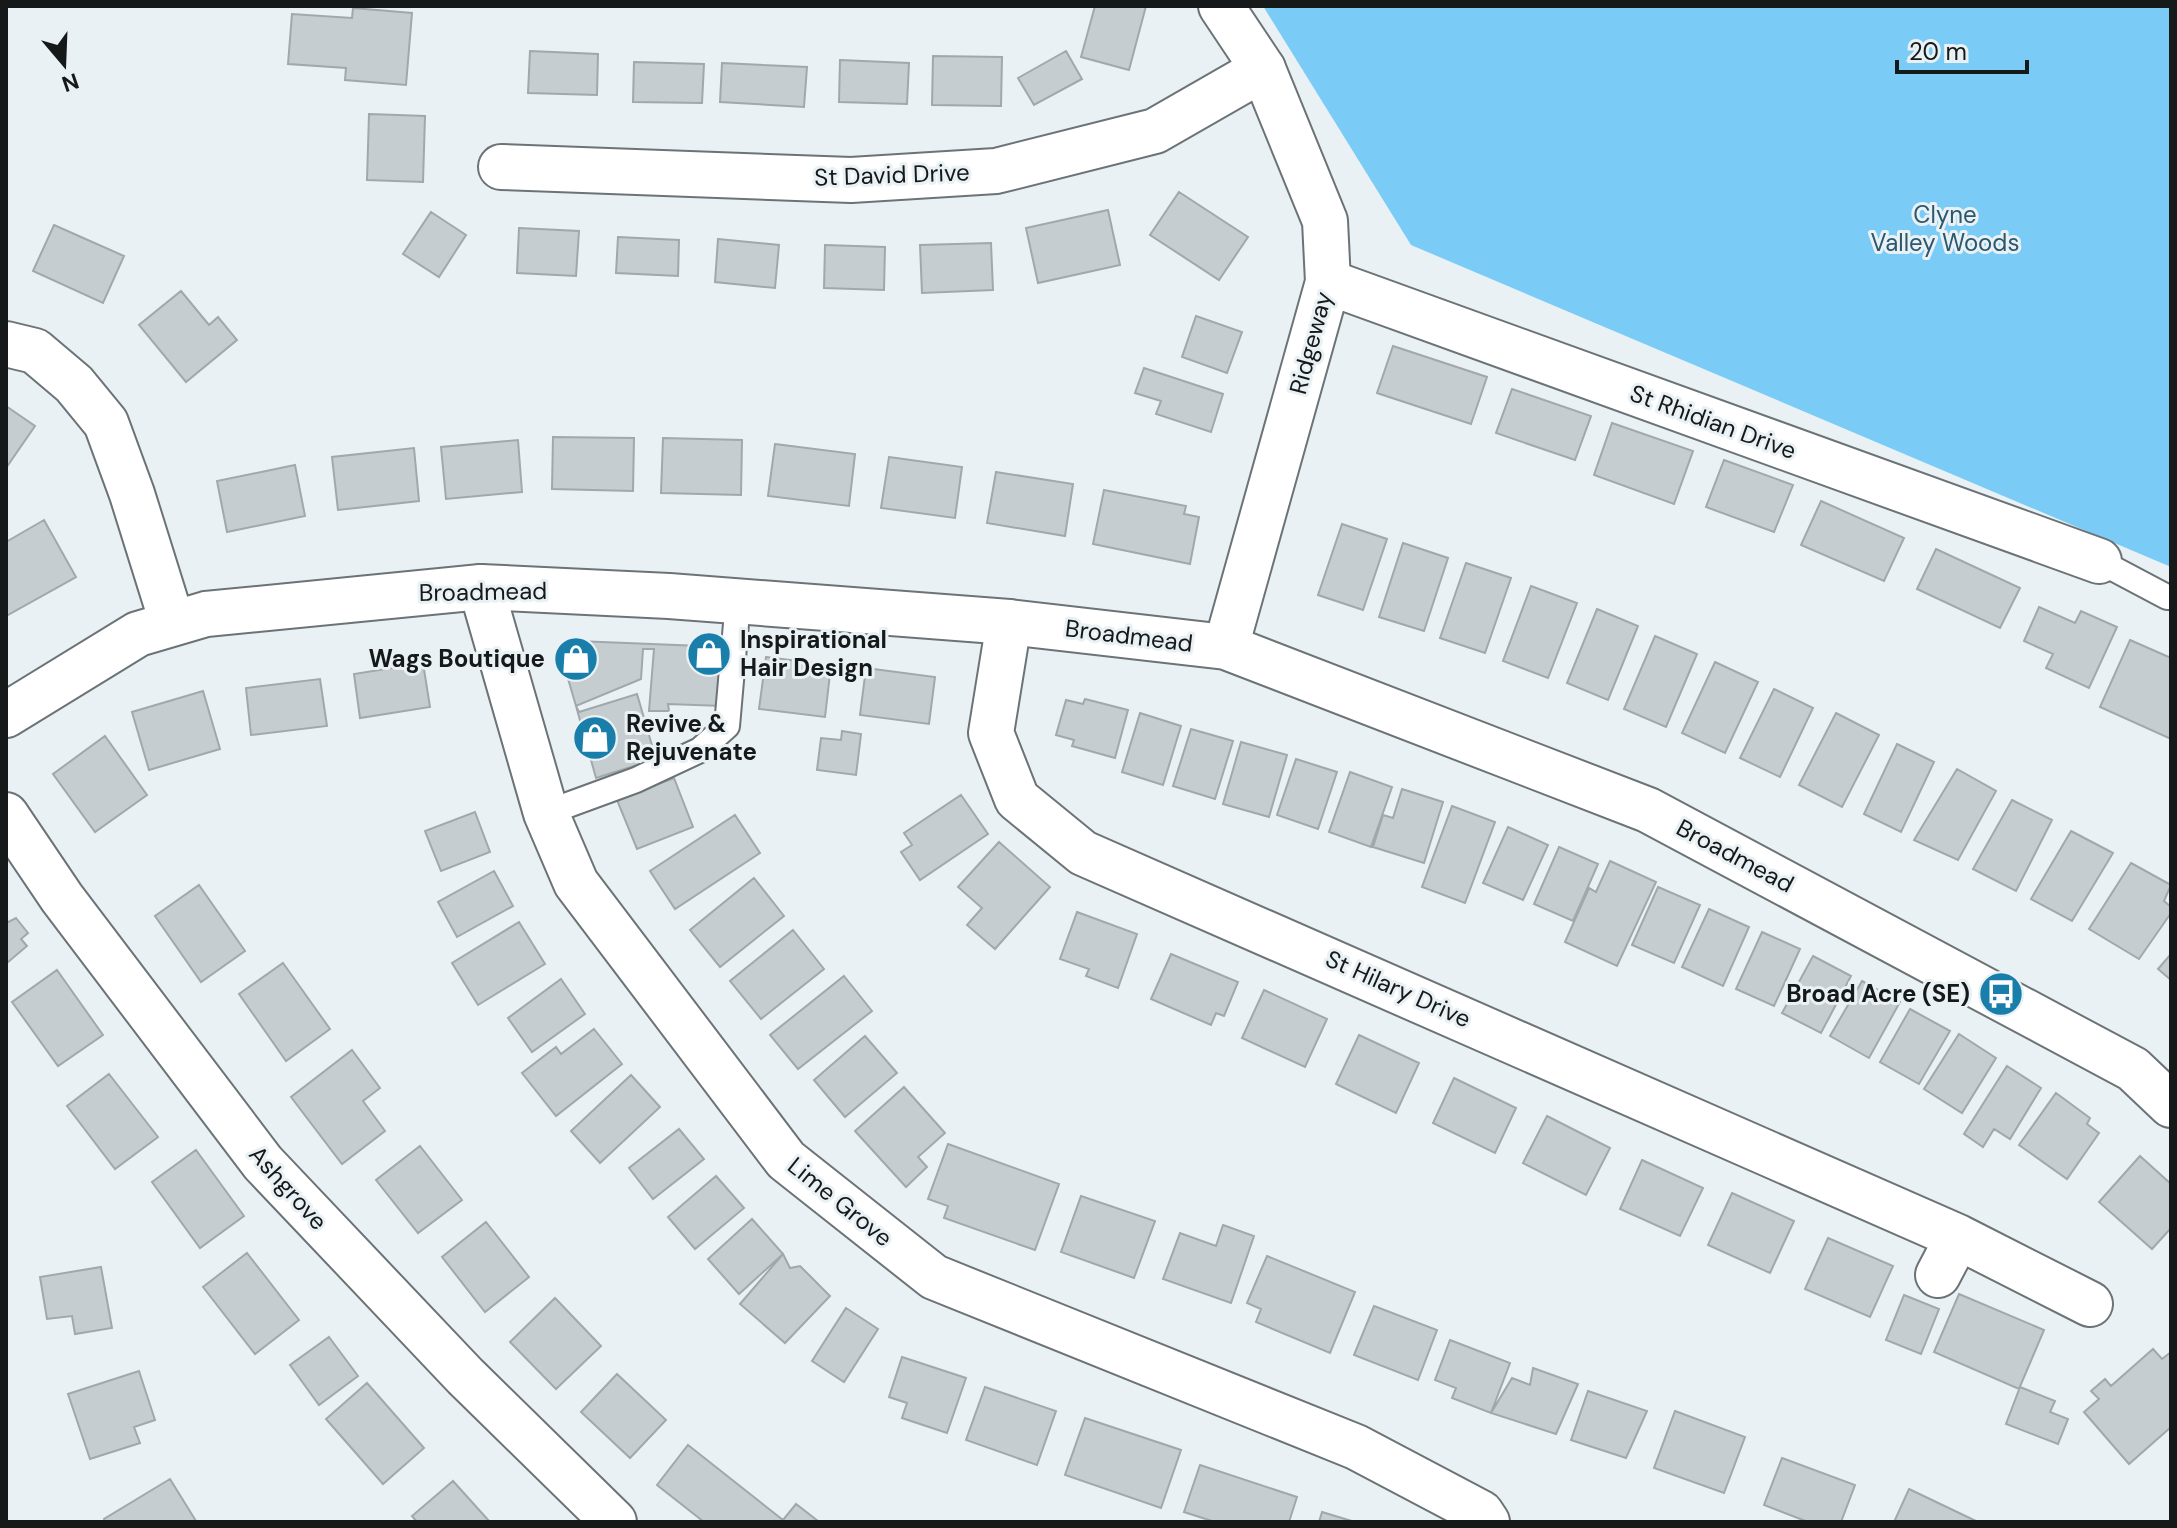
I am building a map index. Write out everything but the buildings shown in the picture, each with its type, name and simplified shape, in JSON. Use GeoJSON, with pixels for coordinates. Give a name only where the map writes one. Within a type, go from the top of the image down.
{"type":"FeatureCollection","features":[{"type":"Feature","properties":{"kind":"street","name":"Ridgeway"},"geometry":{"type":"LineString","coordinates":[[1221,6],[1263,69],[1325,221],[1328,282],[1226,647]]}},
{"type":"Feature","properties":{"kind":"street","name":"St David Drive"},"geometry":{"type":"LineString","coordinates":[[498,165],[851,180],[996,171],[1155,131],[1263,69]]}},
{"type":"Feature","properties":{"kind":"street","name":"St Rhidian Drive"},"geometry":{"type":"LineString","coordinates":[[1328,282],[2099,561]]}},
{"type":"Feature","properties":{"kind":"street"},"geometry":{"type":"LineString","coordinates":[[6,344],[35,351],[74,384],[106,423],[172,622]]}},
{"type":"Feature","properties":{"kind":"street","name":"Broadmead"},"geometry":{"type":"LineString","coordinates":[[6,715],[138,634],[172,622],[206,614],[481,587],[738,601],[1009,622],[1226,647],[1648,810],[2133,1069],[2171,1105]]}},
{"type":"Feature","properties":{"kind":"street","name":"Lime Grove"},"geometry":{"type":"LineString","coordinates":[[481,587],[546,813],[576,883],[786,1160],[934,1277],[1356,1447],[1481,1513],[1487,1522]]}},
{"type":"Feature","properties":{"kind":"street","name":"St Hilary Drive"},"geometry":{"type":"LineString","coordinates":[[1009,622],[991,733],[1017,799],[1083,853],[1958,1237],[2090,1304]]}},
{"type":"Feature","properties":{"kind":"street","name":"Ashgrove"},"geometry":{"type":"LineString","coordinates":[[6,815],[62,898],[263,1163],[465,1376],[614,1522]]}},
{"type":"Feature","properties":{"kind":"street"},"geometry":{"type":"LineString","coordinates":[[1938,1275],[1958,1237]]}},
{"type":"Feature","properties":{"kind":"lane"},"geometry":{"type":"LineString","coordinates":[[2099,561],[2167,597]]}},
{"type":"Feature","properties":{"kind":"lane"},"geometry":{"type":"LineString","coordinates":[[546,813],[636,780],[700,750],[727,726],[738,601]]}},
{"type":"Feature","properties":{"kind":"green space","name":"Clyne Valley Woods"},"geometry":{"type":"Polygon","coordinates":[[[1263,6],[2171,6],[2171,567],[1411,245],[1263,6]]]}},
{"type":"Feature","properties":{"kind":"place","name":"Inspirational Hair Design"},"geometry":{"type":"Point","coordinates":[709,654]}},
{"type":"Feature","properties":{"kind":"place","name":"Wags Boutique"},"geometry":{"type":"Point","coordinates":[576,659]}},
{"type":"Feature","properties":{"kind":"place","name":"Revive & Rejuvenate"},"geometry":{"type":"Point","coordinates":[595,738]}},
{"type":"Feature","properties":{"kind":"place","name":"Broad Acre (SE)"},"geometry":{"type":"Point","coordinates":[2001,994]}}]}
